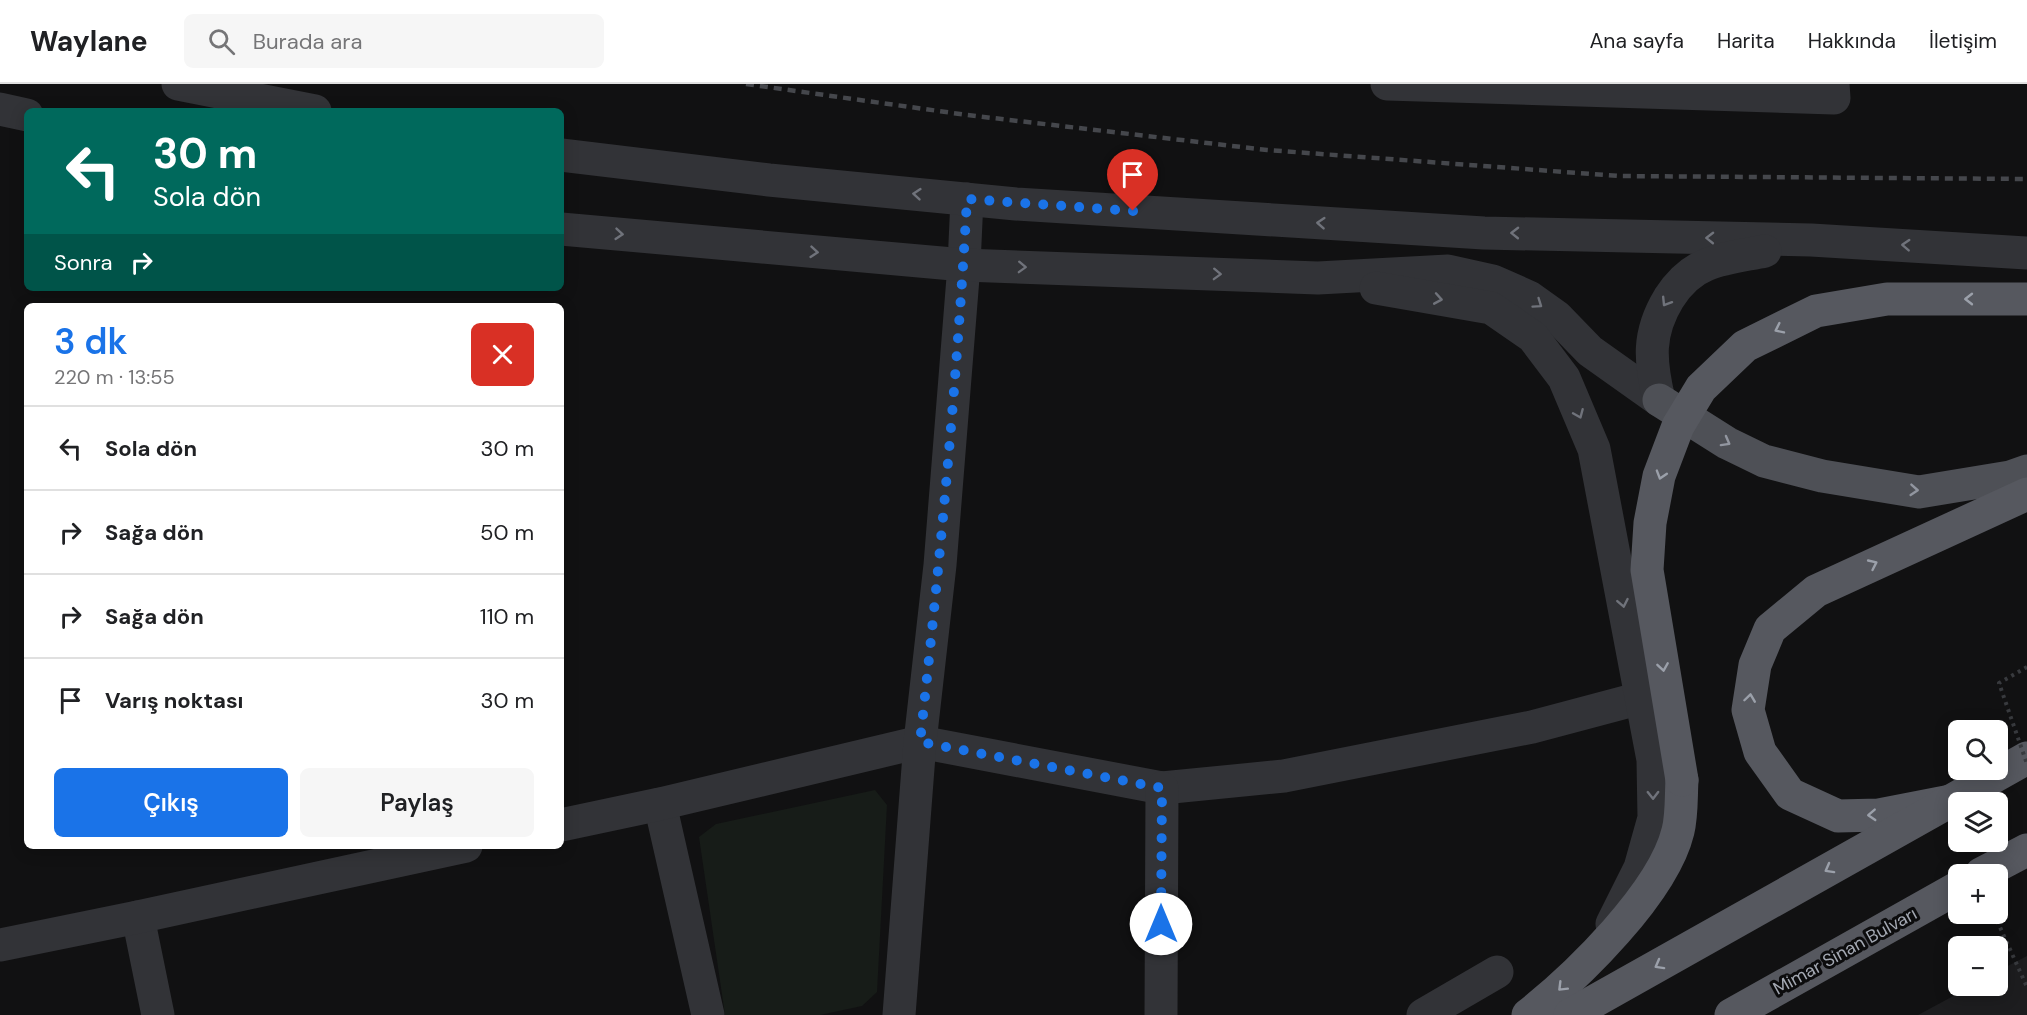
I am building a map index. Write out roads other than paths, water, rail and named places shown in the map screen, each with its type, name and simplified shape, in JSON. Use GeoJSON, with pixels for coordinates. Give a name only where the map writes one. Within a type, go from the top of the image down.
{"type":"FeatureCollection","features":[{"type":"Feature","properties":{"kind":"highway"},"geometry":{"type":"LineString","coordinates":[[1528,1015],[1557,992],[1629,916],[1665,866],[1678,830],[1682,780],[1647,570],[1650,523],[1659,476],[1678,426],[1701,388],[1745,346],[1816,310],[1887,298],[2027,298]]}},
{"type":"Feature","properties":{"kind":"highway"},"geometry":{"type":"LineString","coordinates":[[1948,802],[1879,815],[1838,816],[1790,794],[1760,752],[1748,710],[1755,665],[1770,629],[1816,591],[2027,494]]}},
{"type":"Feature","properties":{"kind":"highway"},"geometry":{"type":"LineString","coordinates":[[1967,792],[2027,758]]}},
{"type":"Feature","properties":{"kind":"highway"},"geometry":{"type":"LineString","coordinates":[[1570,1015],[1948,803]]}},
{"type":"Feature","properties":{"kind":"highway"},"geometry":{"type":"LineString","coordinates":[[2000,864],[2027,850]]}},
{"type":"Feature","properties":{"kind":"highway","name":"Mimar Sinan Bulvarı"},"geometry":{"type":"LineString","coordinates":[[1731,1015],[1948,893]]}},
{"type":"Feature","properties":{"kind":"main road"},"geometry":{"type":"LineString","coordinates":[[1659,400],[1727,443],[1764,461],[1822,476],[1918,492],[2010,477],[2027,471]]}},
{"type":"Feature","properties":{"kind":"street"},"geometry":{"type":"LineString","coordinates":[[178,84],[300,108]]}},
{"type":"Feature","properties":{"kind":"street"},"geometry":{"type":"LineString","coordinates":[[1387,84],[1834,98],[1833,84]]}},
{"type":"Feature","properties":{"kind":"street"},"geometry":{"type":"LineString","coordinates":[[0,109],[24,114]]}},
{"type":"Feature","properties":{"kind":"street"},"geometry":{"type":"LineString","coordinates":[[564,155],[769,180],[1016,204],[1484,233],[1811,240],[2027,253]]}},
{"type":"Feature","properties":{"kind":"street"},"geometry":{"type":"LineString","coordinates":[[898,1015],[920,742],[940,566],[964,265],[967,199]]}},
{"type":"Feature","properties":{"kind":"street"},"geometry":{"type":"LineString","coordinates":[[564,229],[964,265],[1318,278],[1448,271],[1493,281],[1529,297],[1557,317],[1590,351],[1659,400]]}},
{"type":"Feature","properties":{"kind":"street"},"geometry":{"type":"LineString","coordinates":[[1659,400],[1652,371],[1652,344],[1658,315],[1678,283],[1706,265],[1811,240]]}},
{"type":"Feature","properties":{"kind":"street"},"geometry":{"type":"LineString","coordinates":[[1318,278],[1491,308],[1533,337],[1564,378],[1594,449],[1653,760],[1654,818],[1640,868],[1619,912],[1592,956]]}},
{"type":"Feature","properties":{"kind":"street"},"geometry":{"type":"LineString","coordinates":[[564,824],[920,742],[1162,788],[1284,776],[1532,727],[1641,698]]}},
{"type":"Feature","properties":{"kind":"street"},"geometry":{"type":"LineString","coordinates":[[1161,1015],[1162,788]]}},
{"type":"Feature","properties":{"kind":"street"},"geometry":{"type":"LineString","coordinates":[[660,804],[708,1015]]}},
{"type":"Feature","properties":{"kind":"street"},"geometry":{"type":"LineString","coordinates":[[0,945],[452,849]]}},
{"type":"Feature","properties":{"kind":"street"},"geometry":{"type":"LineString","coordinates":[[138,917],[158,1015]]}},
{"type":"Feature","properties":{"kind":"street"},"geometry":{"type":"LineString","coordinates":[[1423,1015],[1497,972]]}},
{"type":"Feature","properties":{"kind":"railway"},"geometry":{"type":"LineString","coordinates":[[746,84],[967,115],[1267,150],[1619,176],[2027,179]]}}]}
